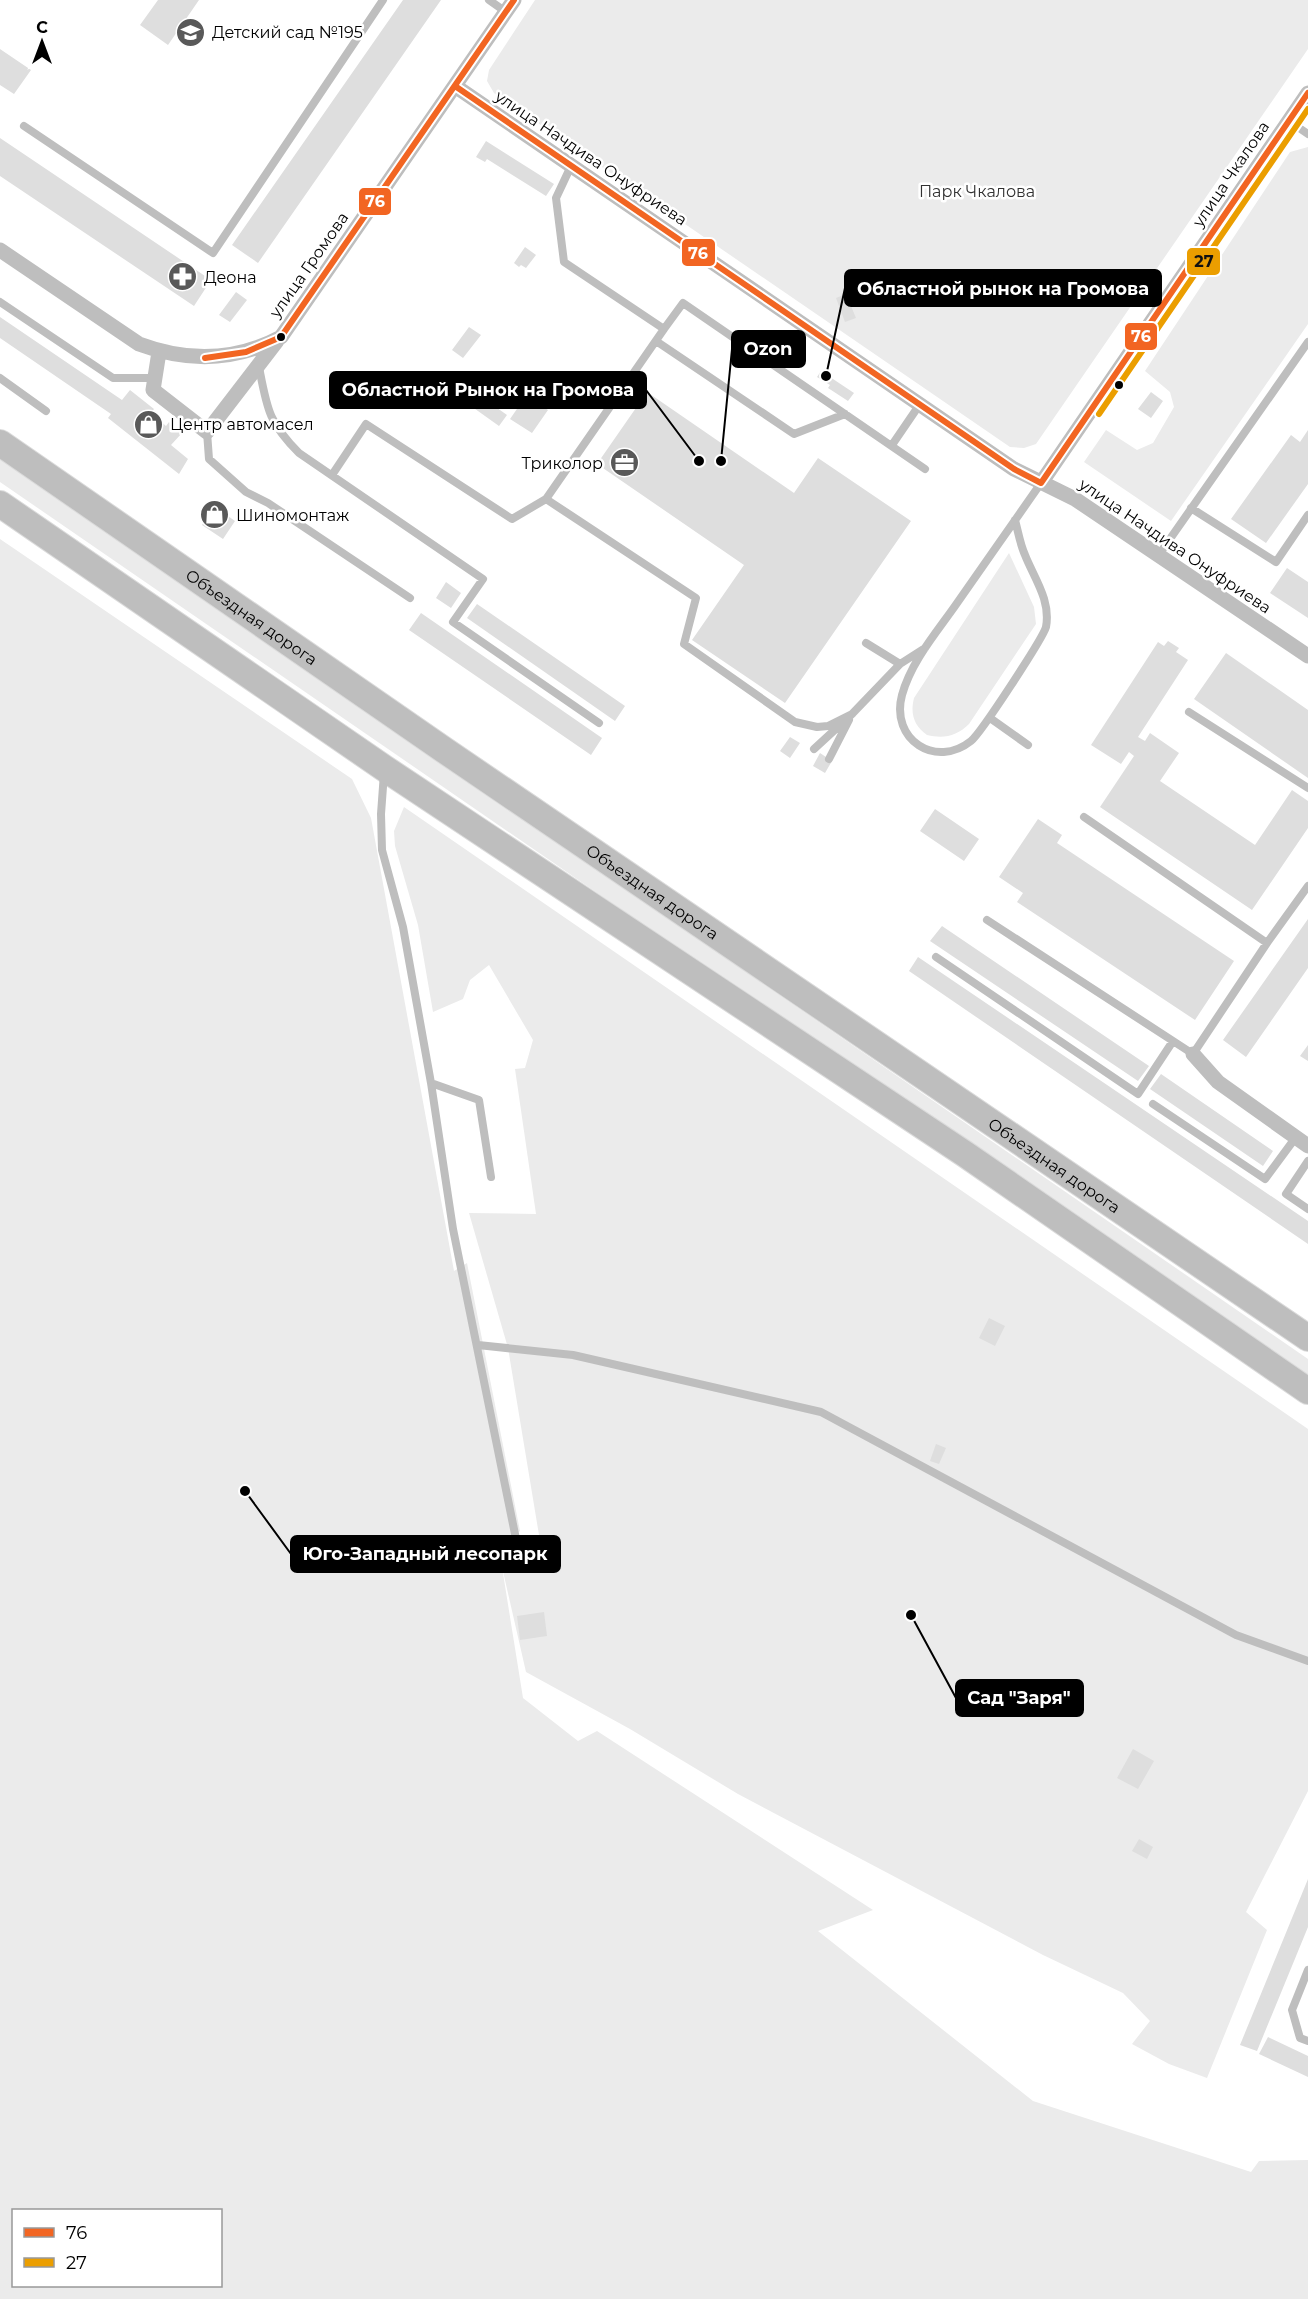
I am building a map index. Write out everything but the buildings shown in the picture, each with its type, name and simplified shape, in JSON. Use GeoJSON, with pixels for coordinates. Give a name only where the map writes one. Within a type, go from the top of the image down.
{"type":"FeatureCollection","features":[{"type":"Feature","properties":{"kind":"main road","name":"Объездная дорога"},"geometry":{"type":"LineString","coordinates":[[0,444],[453,757],[1308,1338]]}},
{"type":"Feature","properties":{"kind":"main road"},"geometry":{"type":"LineString","coordinates":[[0,504],[384,768],[965,1154],[1308,1391]]}},
{"type":"Feature","properties":{"kind":"street","name":"улица Громова"},"geometry":{"type":"LineString","coordinates":[[159,352],[204,358],[246,352],[281,337],[510,6]]}},
{"type":"Feature","properties":{"kind":"street","name":"улица Начдива Онуфриева"},"geometry":{"type":"LineString","coordinates":[[454,86],[1014,469],[1075,499],[1308,656]]}},
{"type":"Feature","properties":{"kind":"street","name":"улица Чкалова"},"geometry":{"type":"LineString","coordinates":[[1041,483],[1308,93]]}},
{"type":"Feature","properties":{"kind":"street"},"geometry":{"type":"LineString","coordinates":[[0,250],[139,344],[159,352],[153,390],[207,432],[281,337]]}},
{"type":"Feature","properties":{"kind":"street"},"geometry":{"type":"LineString","coordinates":[[1193,1054],[1218,1082],[1302,1142]]}},
{"type":"Feature","properties":{"kind":"lane"},"geometry":{"type":"LineString","coordinates":[[24,126],[213,253],[383,0]]}},
{"type":"Feature","properties":{"kind":"lane"},"geometry":{"type":"LineString","coordinates":[[489,0],[510,6]]}},
{"type":"Feature","properties":{"kind":"lane"},"geometry":{"type":"LineString","coordinates":[[1289,121],[1308,134]]}},
{"type":"Feature","properties":{"kind":"lane"},"geometry":{"type":"LineString","coordinates":[[571,166],[556,198],[564,262],[664,329]]}},
{"type":"Feature","properties":{"kind":"lane"},"geometry":{"type":"LineString","coordinates":[[0,302],[113,378],[155,378]]}},
{"type":"Feature","properties":{"kind":"lane"},"geometry":{"type":"LineString","coordinates":[[332,476],[366,424],[512,519],[546,499],[683,303],[925,469]]}},
{"type":"Feature","properties":{"kind":"lane"},"geometry":{"type":"LineString","coordinates":[[656,341],[794,434],[845,414]]}},
{"type":"Feature","properties":{"kind":"lane"},"geometry":{"type":"LineString","coordinates":[[1158,556],[1308,342]]}},
{"type":"Feature","properties":{"kind":"lane"},"geometry":{"type":"LineString","coordinates":[[259,365],[265,399],[272,418],[279,433],[299,453],[483,579],[453,622],[598,723]]}},
{"type":"Feature","properties":{"kind":"lane"},"geometry":{"type":"LineString","coordinates":[[0,378],[46,411]]}},
{"type":"Feature","properties":{"kind":"lane"},"geometry":{"type":"LineString","coordinates":[[892,445],[920,404]]}},
{"type":"Feature","properties":{"kind":"lane"},"geometry":{"type":"LineString","coordinates":[[207,432],[209,459],[246,492],[268,503],[410,598]]}},
{"type":"Feature","properties":{"kind":"lane"},"geometry":{"type":"LineString","coordinates":[[1016,520],[1024,553],[1044,596],[1046,628],[990,718],[972,740],[958,749],[936,752],[920,747],[906,735],[901,718],[902,697],[910,673],[1041,483]]}},
{"type":"Feature","properties":{"kind":"lane"},"geometry":{"type":"LineString","coordinates":[[546,499],[696,598],[684,644],[795,722],[817,727],[828,726],[852,714]]}},
{"type":"Feature","properties":{"kind":"lane"},"geometry":{"type":"LineString","coordinates":[[1191,508],[1276,562],[1308,515]]}},
{"type":"Feature","properties":{"kind":"lane"},"geometry":{"type":"LineString","coordinates":[[866,643],[900,664]]}},
{"type":"Feature","properties":{"kind":"lane"},"geometry":{"type":"LineString","coordinates":[[814,749],[852,714],[900,664],[926,647]]}},
{"type":"Feature","properties":{"kind":"lane"},"geometry":{"type":"LineString","coordinates":[[1189,712],[1308,788]]}},
{"type":"Feature","properties":{"kind":"lane"},"geometry":{"type":"LineString","coordinates":[[829,759],[852,714]]}},
{"type":"Feature","properties":{"kind":"lane"},"geometry":{"type":"LineString","coordinates":[[990,718],[1028,745]]}},
{"type":"Feature","properties":{"kind":"lane"},"geometry":{"type":"LineString","coordinates":[[384,768],[381,814],[382,850],[403,927],[453,1229],[516,1539]]}},
{"type":"Feature","properties":{"kind":"lane"},"geometry":{"type":"LineString","coordinates":[[1084,817],[1267,943]]}},
{"type":"Feature","properties":{"kind":"lane"},"geometry":{"type":"LineString","coordinates":[[987,920],[1193,1054],[1308,886]]}},
{"type":"Feature","properties":{"kind":"lane"},"geometry":{"type":"LineString","coordinates":[[936,957],[1138,1094],[1173,1041]]}},
{"type":"Feature","properties":{"kind":"lane"},"geometry":{"type":"LineString","coordinates":[[430,1083],[479,1100],[491,1177]]}},
{"type":"Feature","properties":{"kind":"lane"},"geometry":{"type":"LineString","coordinates":[[1153,1104],[1265,1179],[1302,1142]]}},
{"type":"Feature","properties":{"kind":"lane"},"geometry":{"type":"LineString","coordinates":[[1308,1161],[1286,1194],[1308,1209]]}},
{"type":"Feature","properties":{"kind":"lane"},"geometry":{"type":"LineString","coordinates":[[478,1345],[573,1355],[821,1412],[1236,1635],[1308,1661]]}},
{"type":"Feature","properties":{"kind":"lane"},"geometry":{"type":"LineString","coordinates":[[1308,1970],[1292,2010],[1300,2038],[1308,2041]]}},
{"type":"Feature","properties":{"kind":"green space","name":"Парк Чкалова"},"geometry":{"type":"Polygon","coordinates":[[[535,0],[1308,0],[1308,49],[1036,444],[1024,448],[1010,447],[494,93],[487,81],[489,70],[535,0]]]}},
{"type":"Feature","properties":{"kind":"green space"},"geometry":{"type":"Polygon","coordinates":[[[1308,147],[1308,324],[1171,521],[1084,462],[1106,430],[1137,450],[1153,443],[1174,407],[1170,392],[1145,371],[1290,152],[1308,147]]]}},
{"type":"Feature","properties":{"kind":"green space"},"geometry":{"type":"Polygon","coordinates":[[[0,458],[1308,1359],[1308,1382],[0,482],[0,458]]]}},
{"type":"Feature","properties":{"kind":"green space"},"geometry":{"type":"Polygon","coordinates":[[[0,539],[352,779],[371,818],[454,1271],[467,1263],[520,1531],[499,1548],[501,1559],[540,1541],[508,1348],[469,1213],[536,1214],[515,1069],[525,1068],[533,1040],[489,965],[470,980],[463,999],[433,1012],[418,925],[395,846],[394,831],[404,807],[1308,1429],[1308,1791],[1246,1912],[1267,1930],[1207,2078],[1169,2064],[1132,2044],[1150,2021],[1123,1993],[1043,1955],[738,1794],[630,1729],[526,1672],[502,1567],[523,1698],[578,1741],[597,1731],[873,1910],[818,1931],[1033,2101],[1251,2172],[1259,2161],[1308,2160],[1308,2299],[0,2299],[0,539]]]}},
{"type":"Feature","properties":{"kind":"green space"},"geometry":{"type":"Polygon","coordinates":[[[1009,553],[1034,607],[1036,624],[969,724],[950,736],[927,735],[914,719],[914,698],[1009,553]]]}},
{"type":"Feature","properties":{"kind":"transit line","name":"76"},"geometry":{"type":"LineString","coordinates":[[205,358],[246,352],[281,337],[514,0]]}},
{"type":"Feature","properties":{"kind":"transit line","name":"76"},"geometry":{"type":"LineString","coordinates":[[455,86],[1014,469],[1041,483],[1308,93]]}},
{"type":"Feature","properties":{"kind":"transit line","name":"27"},"geometry":{"type":"LineString","coordinates":[[1099,414],[1308,109]]}},
{"type":"Feature","properties":{"kind":"place","name":"Детский сад №195"},"geometry":{"type":"Point","coordinates":[191,32]}},
{"type":"Feature","properties":{"kind":"place","name":"Деона"},"geometry":{"type":"Point","coordinates":[183,277]}},
{"type":"Feature","properties":{"kind":"place","name":"Областной рынок на Громова"},"geometry":{"type":"Point","coordinates":[826,376]}},
{"type":"Feature","properties":{"kind":"place","name":"Центр автомасел"},"geometry":{"type":"Point","coordinates":[149,424]}},
{"type":"Feature","properties":{"kind":"place","name":"Областной Рынок на Громова"},"geometry":{"type":"Point","coordinates":[699,461]}},
{"type":"Feature","properties":{"kind":"place","name":"Ozon"},"geometry":{"type":"Point","coordinates":[721,461]}},
{"type":"Feature","properties":{"kind":"place","name":"Триколор"},"geometry":{"type":"Point","coordinates":[624,463]}},
{"type":"Feature","properties":{"kind":"place","name":"Шиномонтаж"},"geometry":{"type":"Point","coordinates":[215,515]}},
{"type":"Feature","properties":{"kind":"place","name":"Юго-Западный лесопарк"},"geometry":{"type":"Point","coordinates":[245,1491]}},
{"type":"Feature","properties":{"kind":"place","name":"Сад \"Заря\""},"geometry":{"type":"Point","coordinates":[911,1615]}}]}
